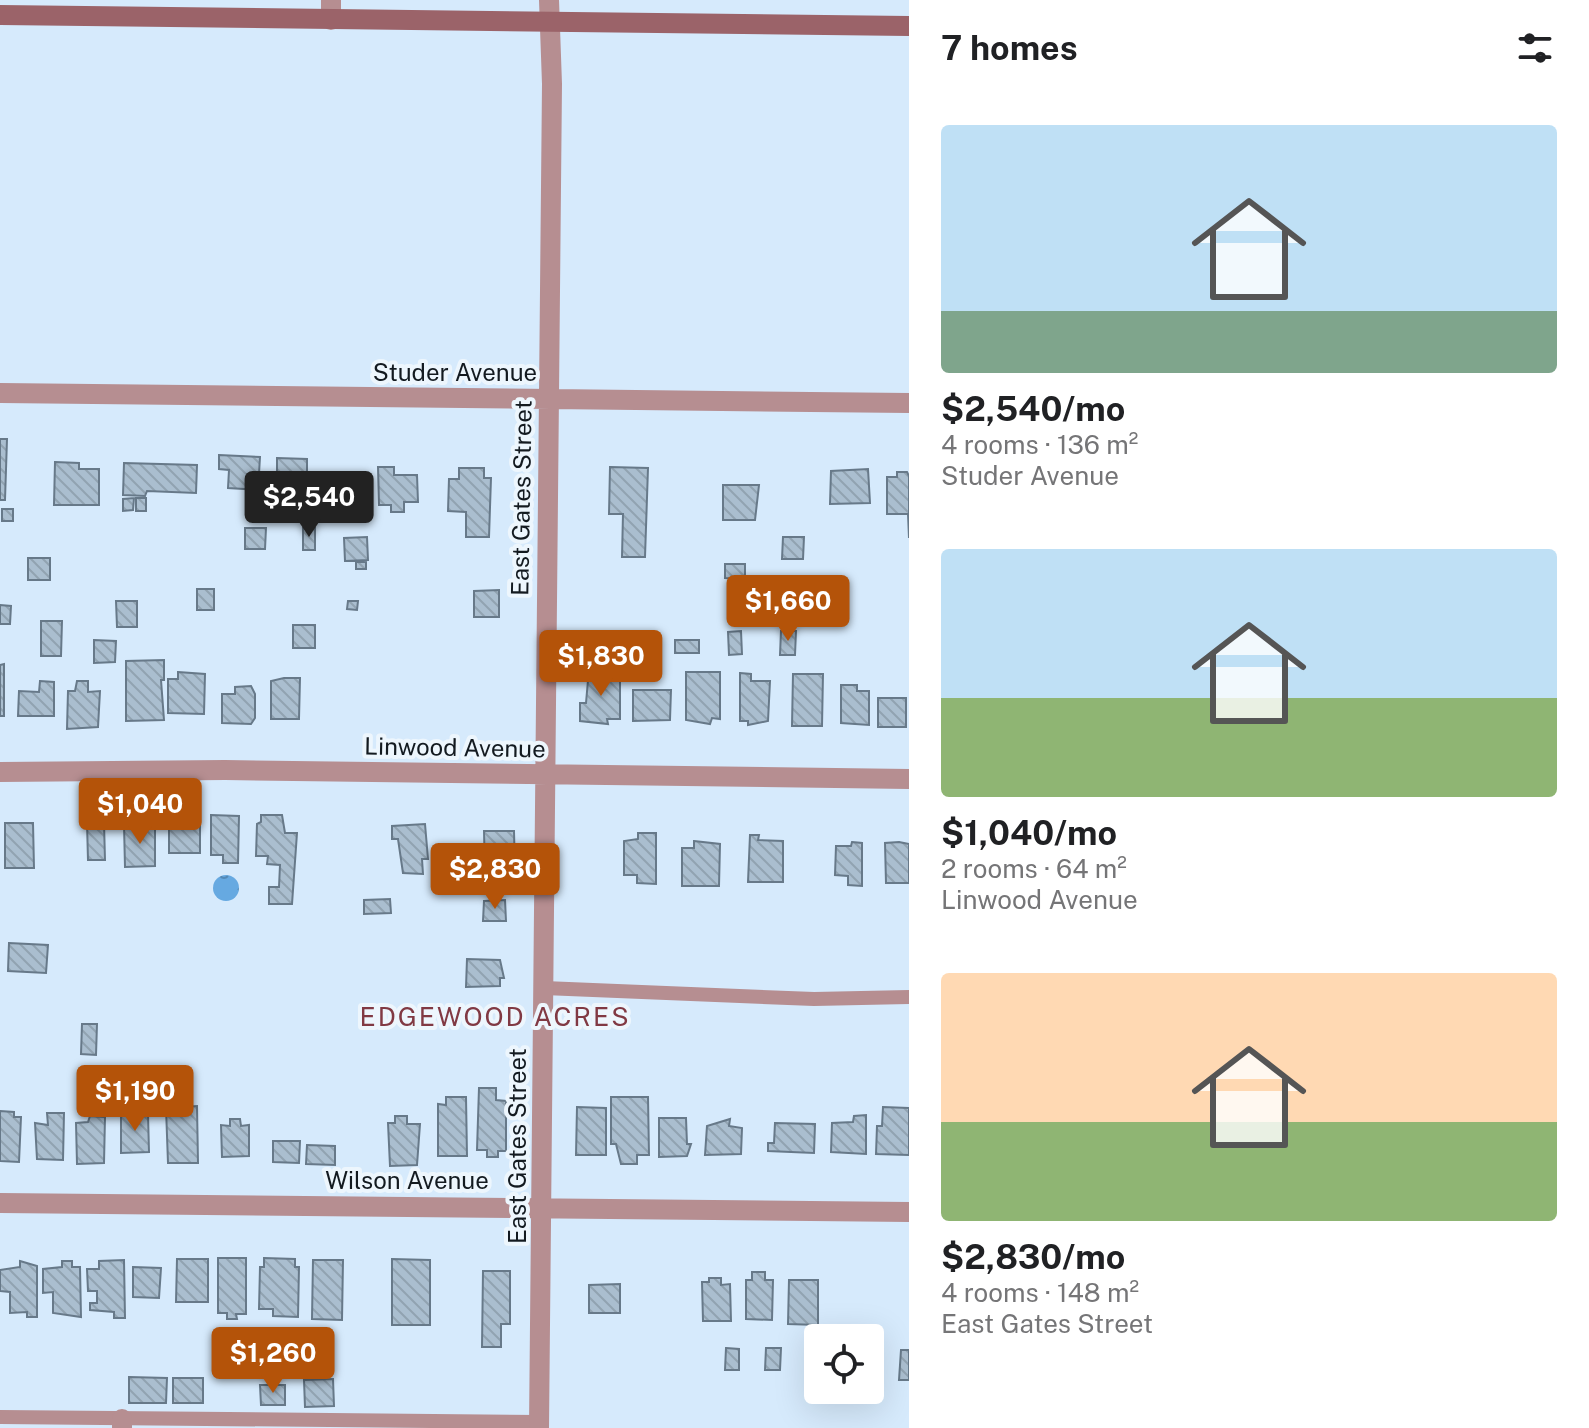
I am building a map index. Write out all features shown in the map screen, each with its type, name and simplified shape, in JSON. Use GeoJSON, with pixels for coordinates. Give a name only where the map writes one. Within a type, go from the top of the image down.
{"type":"FeatureCollection","features":[{"type":"Feature","properties":{"kind":"main road"},"geometry":{"type":"LineString","coordinates":[[0,15],[331,10],[550,23],[909,26]]}},
{"type":"Feature","properties":{"kind":"street","name":"East Gates Street"},"geometry":{"type":"LineString","coordinates":[[539,1425],[544,1207],[549,0]]}},
{"type":"Feature","properties":{"kind":"street","name":"Studer Avenue"},"geometry":{"type":"LineString","coordinates":[[0,393],[909,403]]}},
{"type":"Feature","properties":{"kind":"street","name":"Linwood Avenue"},"geometry":{"type":"LineString","coordinates":[[0,772],[909,779]]}},
{"type":"Feature","properties":{"kind":"street","name":"Wilson Avenue"},"geometry":{"type":"LineString","coordinates":[[0,1203],[909,1212]]}},
{"type":"Feature","properties":{"kind":"lane"},"geometry":{"type":"LineString","coordinates":[[544,988],[814,999],[909,997]]}},
{"type":"Feature","properties":{"kind":"lane"},"geometry":{"type":"LineString","coordinates":[[0,1417],[122,1424],[539,1425]]}},
{"type":"Feature","properties":{"kind":"water"},"geometry":{"type":"Polygon","coordinates":[[[226,875],[235,879],[239,888],[235,897],[226,901],[217,897],[213,888],[217,879],[226,875]]]}},
{"type":"Feature","properties":{"kind":"building"},"geometry":{"type":"Polygon","coordinates":[[[0,439],[7,439],[5,500],[0,500],[0,439]]]}},
{"type":"Feature","properties":{"kind":"building"},"geometry":{"type":"Polygon","coordinates":[[[219,455],[260,457],[258,490],[228,488],[229,470],[219,469],[219,455]]]}},
{"type":"Feature","properties":{"kind":"building"},"geometry":{"type":"Polygon","coordinates":[[[277,458],[307,459],[307,500],[289,500],[288,505],[277,506],[277,458]]]}},
{"type":"Feature","properties":{"kind":"building"},"geometry":{"type":"Polygon","coordinates":[[[55,462],[79,463],[79,469],[99,469],[99,505],[54,505],[55,462]]]}},
{"type":"Feature","properties":{"kind":"building"},"geometry":{"type":"Polygon","coordinates":[[[124,463],[197,465],[196,493],[147,491],[145,496],[123,495],[124,463]]]}},
{"type":"Feature","properties":{"kind":"building"},"geometry":{"type":"Polygon","coordinates":[[[378,467],[394,467],[394,475],[417,475],[418,502],[404,502],[404,512],[391,512],[391,505],[379,505],[378,467]]]}},
{"type":"Feature","properties":{"kind":"building"},"geometry":{"type":"Polygon","coordinates":[[[610,467],[648,468],[645,557],[622,557],[623,514],[609,514],[610,467]]]}},
{"type":"Feature","properties":{"kind":"building"},"geometry":{"type":"Polygon","coordinates":[[[459,468],[484,468],[484,478],[491,478],[489,537],[466,537],[466,512],[448,511],[449,479],[459,479],[459,468]]]}},
{"type":"Feature","properties":{"kind":"building"},"geometry":{"type":"Polygon","coordinates":[[[868,469],[870,503],[830,504],[831,471],[868,469]]]}},
{"type":"Feature","properties":{"kind":"building"},"geometry":{"type":"Polygon","coordinates":[[[897,472],[907,472],[909,476],[909,538],[908,514],[887,514],[887,477],[897,477],[897,472]]]}},
{"type":"Feature","properties":{"kind":"building"},"geometry":{"type":"Polygon","coordinates":[[[324,473],[359,476],[360,495],[352,494],[352,521],[332,521],[332,511],[324,510],[324,473]]]}},
{"type":"Feature","properties":{"kind":"building"},"geometry":{"type":"Polygon","coordinates":[[[723,485],[759,485],[755,520],[723,520],[723,485]]]}},
{"type":"Feature","properties":{"kind":"building"},"geometry":{"type":"Polygon","coordinates":[[[134,498],[133,510],[123,511],[123,499],[134,498]]]}},
{"type":"Feature","properties":{"kind":"building"},"geometry":{"type":"Polygon","coordinates":[[[136,498],[146,498],[146,511],[136,511],[136,498]]]}},
{"type":"Feature","properties":{"kind":"building"},"geometry":{"type":"Polygon","coordinates":[[[2,509],[13,509],[13,521],[2,521],[2,509]]]}},
{"type":"Feature","properties":{"kind":"building"},"geometry":{"type":"Polygon","coordinates":[[[245,528],[266,528],[265,549],[245,549],[245,528]]]}},
{"type":"Feature","properties":{"kind":"building"},"geometry":{"type":"Polygon","coordinates":[[[303,528],[315,528],[315,550],[303,550],[303,528]]]}},
{"type":"Feature","properties":{"kind":"building"},"geometry":{"type":"Polygon","coordinates":[[[367,537],[368,560],[345,561],[344,538],[367,537]]]}},
{"type":"Feature","properties":{"kind":"building"},"geometry":{"type":"Polygon","coordinates":[[[783,537],[804,537],[803,559],[782,559],[783,537]]]}},
{"type":"Feature","properties":{"kind":"building"},"geometry":{"type":"Polygon","coordinates":[[[28,558],[50,558],[50,580],[28,580],[28,558]]]}},
{"type":"Feature","properties":{"kind":"building"},"geometry":{"type":"Polygon","coordinates":[[[356,562],[366,562],[366,569],[356,569],[356,562]]]}},
{"type":"Feature","properties":{"kind":"building"},"geometry":{"type":"Polygon","coordinates":[[[725,564],[745,564],[745,579],[725,578],[725,564]]]}},
{"type":"Feature","properties":{"kind":"building"},"geometry":{"type":"Polygon","coordinates":[[[197,589],[214,589],[214,610],[197,610],[197,589]]]}},
{"type":"Feature","properties":{"kind":"building"},"geometry":{"type":"Polygon","coordinates":[[[499,590],[499,617],[474,617],[474,591],[499,590]]]}},
{"type":"Feature","properties":{"kind":"building"},"geometry":{"type":"Polygon","coordinates":[[[116,601],[137,601],[137,627],[117,627],[116,601]]]}},
{"type":"Feature","properties":{"kind":"building"},"geometry":{"type":"Polygon","coordinates":[[[348,601],[358,601],[357,610],[347,609],[348,601]]]}},
{"type":"Feature","properties":{"kind":"building"},"geometry":{"type":"Polygon","coordinates":[[[0,605],[11,606],[10,624],[0,624],[0,605]]]}},
{"type":"Feature","properties":{"kind":"building"},"geometry":{"type":"Polygon","coordinates":[[[41,621],[62,621],[61,656],[41,656],[41,621]]]}},
{"type":"Feature","properties":{"kind":"building"},"geometry":{"type":"Polygon","coordinates":[[[293,625],[315,625],[315,648],[293,648],[293,625]]]}},
{"type":"Feature","properties":{"kind":"building"},"geometry":{"type":"Polygon","coordinates":[[[624,631],[640,631],[639,654],[624,654],[624,631]]]}},
{"type":"Feature","properties":{"kind":"building"},"geometry":{"type":"Polygon","coordinates":[[[741,631],[742,654],[729,655],[728,632],[741,631]]]}},
{"type":"Feature","properties":{"kind":"building"},"geometry":{"type":"Polygon","coordinates":[[[781,631],[796,631],[795,655],[780,655],[781,631]]]}},
{"type":"Feature","properties":{"kind":"building"},"geometry":{"type":"Polygon","coordinates":[[[94,640],[116,641],[115,662],[94,663],[94,640]]]}},
{"type":"Feature","properties":{"kind":"building"},"geometry":{"type":"Polygon","coordinates":[[[675,640],[699,640],[699,653],[675,653],[675,640]]]}},
{"type":"Feature","properties":{"kind":"building"},"geometry":{"type":"Polygon","coordinates":[[[605,649],[619,649],[620,663],[605,664],[605,649]]]}},
{"type":"Feature","properties":{"kind":"building"},"geometry":{"type":"Polygon","coordinates":[[[164,660],[164,680],[161,680],[164,720],[126,721],[126,661],[164,660]]]}},
{"type":"Feature","properties":{"kind":"building"},"geometry":{"type":"Polygon","coordinates":[[[4,664],[4,716],[0,716],[0,665],[4,664]]]}},
{"type":"Feature","properties":{"kind":"building"},"geometry":{"type":"Polygon","coordinates":[[[589,669],[610,669],[610,677],[620,678],[620,719],[607,719],[608,724],[580,721],[580,703],[586,703],[589,669]]]}},
{"type":"Feature","properties":{"kind":"building"},"geometry":{"type":"Polygon","coordinates":[[[178,672],[205,674],[204,714],[168,713],[168,679],[178,679],[178,672]]]}},
{"type":"Feature","properties":{"kind":"building"},"geometry":{"type":"Polygon","coordinates":[[[686,672],[720,672],[720,719],[712,718],[710,724],[686,720],[686,672]]]}},
{"type":"Feature","properties":{"kind":"building"},"geometry":{"type":"Polygon","coordinates":[[[740,673],[751,674],[751,681],[770,681],[768,721],[748,725],[748,721],[740,721],[740,673]]]}},
{"type":"Feature","properties":{"kind":"building"},"geometry":{"type":"Polygon","coordinates":[[[793,674],[823,674],[822,726],[792,726],[793,674]]]}},
{"type":"Feature","properties":{"kind":"building"},"geometry":{"type":"Polygon","coordinates":[[[300,678],[299,719],[271,719],[271,681],[300,678]]]}},
{"type":"Feature","properties":{"kind":"building"},"geometry":{"type":"Polygon","coordinates":[[[40,681],[54,682],[54,716],[18,716],[19,691],[39,692],[40,681]]]}},
{"type":"Feature","properties":{"kind":"building"},"geometry":{"type":"Polygon","coordinates":[[[77,681],[88,681],[88,692],[100,691],[98,727],[67,729],[68,691],[75,691],[77,681]]]}},
{"type":"Feature","properties":{"kind":"building"},"geometry":{"type":"Polygon","coordinates":[[[841,685],[857,685],[857,691],[869,691],[869,725],[841,723],[841,685]]]}},
{"type":"Feature","properties":{"kind":"building"},"geometry":{"type":"Polygon","coordinates":[[[251,686],[255,694],[255,718],[251,724],[222,723],[222,694],[235,694],[235,687],[251,686]]]}},
{"type":"Feature","properties":{"kind":"building"},"geometry":{"type":"Polygon","coordinates":[[[633,690],[671,690],[670,720],[633,721],[633,690]]]}},
{"type":"Feature","properties":{"kind":"building"},"geometry":{"type":"Polygon","coordinates":[[[878,698],[906,698],[906,727],[878,727],[878,698]]]}},
{"type":"Feature","properties":{"kind":"building"},"geometry":{"type":"Polygon","coordinates":[[[169,813],[200,813],[200,853],[169,853],[169,813]]]}},
{"type":"Feature","properties":{"kind":"building"},"geometry":{"type":"Polygon","coordinates":[[[211,815],[239,816],[238,863],[223,863],[223,855],[211,855],[211,815]]]}},
{"type":"Feature","properties":{"kind":"building"},"geometry":{"type":"Polygon","coordinates":[[[261,815],[282,815],[285,833],[297,833],[292,904],[269,904],[269,887],[279,887],[280,865],[267,864],[268,856],[256,856],[257,824],[261,822],[261,815]]]}},
{"type":"Feature","properties":{"kind":"building"},"geometry":{"type":"Polygon","coordinates":[[[5,823],[33,823],[34,868],[5,868],[5,823]]]}},
{"type":"Feature","properties":{"kind":"building"},"geometry":{"type":"Polygon","coordinates":[[[87,823],[104,823],[105,860],[88,860],[87,823]]]}},
{"type":"Feature","properties":{"kind":"building"},"geometry":{"type":"Polygon","coordinates":[[[425,824],[428,859],[422,859],[423,874],[403,873],[398,839],[392,839],[392,826],[425,824]]]}},
{"type":"Feature","properties":{"kind":"building"},"geometry":{"type":"Polygon","coordinates":[[[124,825],[155,825],[155,866],[125,867],[124,825]]]}},
{"type":"Feature","properties":{"kind":"building"},"geometry":{"type":"Polygon","coordinates":[[[484,831],[514,831],[515,872],[485,872],[484,831]]]}},
{"type":"Feature","properties":{"kind":"building"},"geometry":{"type":"Polygon","coordinates":[[[638,833],[656,833],[656,884],[637,883],[637,875],[624,875],[624,841],[638,839],[638,833]]]}},
{"type":"Feature","properties":{"kind":"building"},"geometry":{"type":"Polygon","coordinates":[[[750,835],[759,835],[758,840],[783,841],[783,882],[748,882],[750,835]]]}},
{"type":"Feature","properties":{"kind":"building"},"geometry":{"type":"Polygon","coordinates":[[[694,841],[720,844],[719,886],[682,886],[682,848],[694,848],[694,841]]]}},
{"type":"Feature","properties":{"kind":"building"},"geometry":{"type":"Polygon","coordinates":[[[852,842],[862,843],[862,886],[848,885],[848,876],[835,875],[836,846],[851,846],[852,842]]]}},
{"type":"Feature","properties":{"kind":"building"},"geometry":{"type":"Polygon","coordinates":[[[885,843],[909,844],[909,883],[886,883],[885,843]]]}},
{"type":"Feature","properties":{"kind":"building"},"geometry":{"type":"Polygon","coordinates":[[[390,899],[391,913],[364,914],[364,900],[390,899]]]}},
{"type":"Feature","properties":{"kind":"building"},"geometry":{"type":"Polygon","coordinates":[[[505,900],[506,921],[483,921],[484,901],[505,900]]]}},
{"type":"Feature","properties":{"kind":"building"},"geometry":{"type":"Polygon","coordinates":[[[9,943],[48,945],[46,973],[8,971],[9,943]]]}},
{"type":"Feature","properties":{"kind":"building"},"geometry":{"type":"Polygon","coordinates":[[[467,959],[500,960],[504,978],[500,978],[500,986],[466,987],[467,959]]]}},
{"type":"Feature","properties":{"kind":"building"},"geometry":{"type":"Polygon","coordinates":[[[82,1024],[97,1024],[96,1055],[81,1054],[82,1024]]]}},
{"type":"Feature","properties":{"kind":"building"},"geometry":{"type":"Polygon","coordinates":[[[479,1088],[496,1088],[496,1100],[506,1101],[506,1151],[498,1151],[498,1157],[487,1157],[487,1150],[477,1150],[479,1088]]]}},
{"type":"Feature","properties":{"kind":"building"},"geometry":{"type":"Polygon","coordinates":[[[446,1097],[466,1097],[467,1156],[438,1156],[438,1104],[446,1105],[446,1097]]]}},
{"type":"Feature","properties":{"kind":"building"},"geometry":{"type":"Polygon","coordinates":[[[611,1097],[648,1097],[649,1155],[637,1155],[637,1164],[621,1164],[616,1144],[611,1144],[611,1097]]]}},
{"type":"Feature","properties":{"kind":"building"},"geometry":{"type":"Polygon","coordinates":[[[197,1106],[198,1163],[168,1163],[166,1108],[197,1106]]]}},
{"type":"Feature","properties":{"kind":"building"},"geometry":{"type":"Polygon","coordinates":[[[577,1107],[606,1108],[606,1155],[576,1155],[577,1107]]]}},
{"type":"Feature","properties":{"kind":"building"},"geometry":{"type":"Polygon","coordinates":[[[883,1107],[909,1108],[909,1155],[876,1154],[877,1126],[882,1126],[883,1107]]]}},
{"type":"Feature","properties":{"kind":"building"},"geometry":{"type":"Polygon","coordinates":[[[0,1111],[14,1112],[14,1117],[21,1117],[19,1162],[0,1161],[0,1111]]]}},
{"type":"Feature","properties":{"kind":"building"},"geometry":{"type":"Polygon","coordinates":[[[47,1113],[64,1113],[63,1160],[37,1159],[35,1123],[48,1125],[47,1113]]]}},
{"type":"Feature","properties":{"kind":"building"},"geometry":{"type":"Polygon","coordinates":[[[121,1114],[148,1114],[149,1152],[121,1153],[121,1114]]]}},
{"type":"Feature","properties":{"kind":"building"},"geometry":{"type":"Polygon","coordinates":[[[866,1115],[866,1154],[831,1152],[832,1123],[853,1122],[854,1116],[866,1115]]]}},
{"type":"Feature","properties":{"kind":"building"},"geometry":{"type":"Polygon","coordinates":[[[90,1116],[105,1117],[104,1163],[77,1164],[76,1123],[88,1122],[90,1116]]]}},
{"type":"Feature","properties":{"kind":"building"},"geometry":{"type":"Polygon","coordinates":[[[395,1116],[407,1116],[407,1124],[420,1124],[417,1165],[390,1166],[388,1123],[395,1123],[395,1116]]]}},
{"type":"Feature","properties":{"kind":"building"},"geometry":{"type":"Polygon","coordinates":[[[659,1118],[686,1118],[687,1144],[691,1144],[687,1156],[659,1157],[659,1118]]]}},
{"type":"Feature","properties":{"kind":"building"},"geometry":{"type":"Polygon","coordinates":[[[230,1119],[240,1119],[241,1126],[249,1125],[249,1156],[222,1157],[221,1125],[230,1126],[230,1119]]]}},
{"type":"Feature","properties":{"kind":"building"},"geometry":{"type":"Polygon","coordinates":[[[730,1119],[729,1126],[742,1128],[741,1154],[705,1155],[707,1126],[730,1119]]]}},
{"type":"Feature","properties":{"kind":"building"},"geometry":{"type":"Polygon","coordinates":[[[775,1123],[815,1124],[814,1153],[768,1151],[768,1143],[774,1143],[775,1123]]]}},
{"type":"Feature","properties":{"kind":"building"},"geometry":{"type":"Polygon","coordinates":[[[273,1141],[300,1141],[299,1163],[273,1162],[273,1141]]]}},
{"type":"Feature","properties":{"kind":"building"},"geometry":{"type":"Polygon","coordinates":[[[307,1145],[335,1146],[335,1165],[306,1164],[307,1145]]]}},
{"type":"Feature","properties":{"kind":"building"},"geometry":{"type":"Polygon","coordinates":[[[218,1258],[246,1258],[246,1314],[236,1314],[237,1319],[227,1319],[227,1313],[218,1313],[218,1258]]]}},
{"type":"Feature","properties":{"kind":"building"},"geometry":{"type":"Polygon","coordinates":[[[264,1258],[295,1259],[295,1267],[299,1267],[298,1317],[273,1316],[273,1309],[259,1309],[260,1267],[264,1267],[264,1258]]]}},
{"type":"Feature","properties":{"kind":"building"},"geometry":{"type":"Polygon","coordinates":[[[177,1259],[208,1259],[208,1302],[176,1302],[177,1259]]]}},
{"type":"Feature","properties":{"kind":"building"},"geometry":{"type":"Polygon","coordinates":[[[392,1259],[430,1260],[430,1325],[392,1325],[392,1259]]]}},
{"type":"Feature","properties":{"kind":"building"},"geometry":{"type":"Polygon","coordinates":[[[124,1260],[125,1318],[114,1318],[114,1312],[90,1310],[90,1303],[97,1303],[97,1291],[88,1291],[87,1269],[99,1269],[99,1261],[124,1260]]]}},
{"type":"Feature","properties":{"kind":"building"},"geometry":{"type":"Polygon","coordinates":[[[313,1260],[343,1260],[342,1320],[312,1319],[313,1260]]]}},
{"type":"Feature","properties":{"kind":"building"},"geometry":{"type":"Polygon","coordinates":[[[20,1261],[37,1266],[37,1317],[27,1317],[27,1312],[10,1313],[10,1292],[0,1291],[0,1270],[20,1267],[20,1261]]]}},
{"type":"Feature","properties":{"kind":"building"},"geometry":{"type":"Polygon","coordinates":[[[62,1261],[72,1261],[72,1267],[80,1267],[81,1317],[53,1313],[53,1292],[43,1293],[43,1269],[62,1267],[62,1261]]]}},
{"type":"Feature","properties":{"kind":"building"},"geometry":{"type":"Polygon","coordinates":[[[133,1267],[161,1268],[159,1298],[133,1297],[133,1267]]]}},
{"type":"Feature","properties":{"kind":"building"},"geometry":{"type":"Polygon","coordinates":[[[483,1271],[510,1271],[510,1324],[501,1324],[501,1347],[482,1347],[483,1271]]]}},
{"type":"Feature","properties":{"kind":"building"},"geometry":{"type":"Polygon","coordinates":[[[752,1272],[765,1272],[765,1280],[773,1280],[772,1320],[746,1319],[746,1280],[752,1280],[752,1272]]]}},
{"type":"Feature","properties":{"kind":"building"},"geometry":{"type":"Polygon","coordinates":[[[709,1278],[721,1278],[721,1285],[730,1284],[731,1321],[703,1321],[702,1282],[709,1282],[709,1278]]]}},
{"type":"Feature","properties":{"kind":"building"},"geometry":{"type":"Polygon","coordinates":[[[789,1280],[818,1280],[818,1324],[788,1324],[789,1280]]]}},
{"type":"Feature","properties":{"kind":"building"},"geometry":{"type":"Polygon","coordinates":[[[620,1284],[620,1313],[589,1313],[589,1285],[620,1284]]]}},
{"type":"Feature","properties":{"kind":"building"},"geometry":{"type":"Polygon","coordinates":[[[726,1348],[739,1349],[739,1370],[725,1370],[726,1348]]]}},
{"type":"Feature","properties":{"kind":"building"},"geometry":{"type":"Polygon","coordinates":[[[766,1348],[781,1348],[780,1370],[765,1370],[766,1348]]]}},
{"type":"Feature","properties":{"kind":"building"},"geometry":{"type":"Polygon","coordinates":[[[901,1350],[909,1350],[909,1380],[899,1380],[901,1350]]]}},
{"type":"Feature","properties":{"kind":"building"},"geometry":{"type":"Polygon","coordinates":[[[129,1377],[167,1378],[166,1403],[129,1403],[129,1377]]]}},
{"type":"Feature","properties":{"kind":"building"},"geometry":{"type":"Polygon","coordinates":[[[173,1378],[203,1378],[203,1403],[173,1403],[173,1378]]]}},
{"type":"Feature","properties":{"kind":"building"},"geometry":{"type":"Polygon","coordinates":[[[333,1379],[334,1406],[305,1407],[304,1380],[333,1379]]]}},
{"type":"Feature","properties":{"kind":"building"},"geometry":{"type":"Polygon","coordinates":[[[260,1385],[285,1385],[285,1405],[261,1405],[260,1385]]]}},
{"type":"Feature","properties":{"kind":"district","name":"EDGEWOOD ACRES"},"geometry":{"type":"Point","coordinates":[495,1016]}}]}
